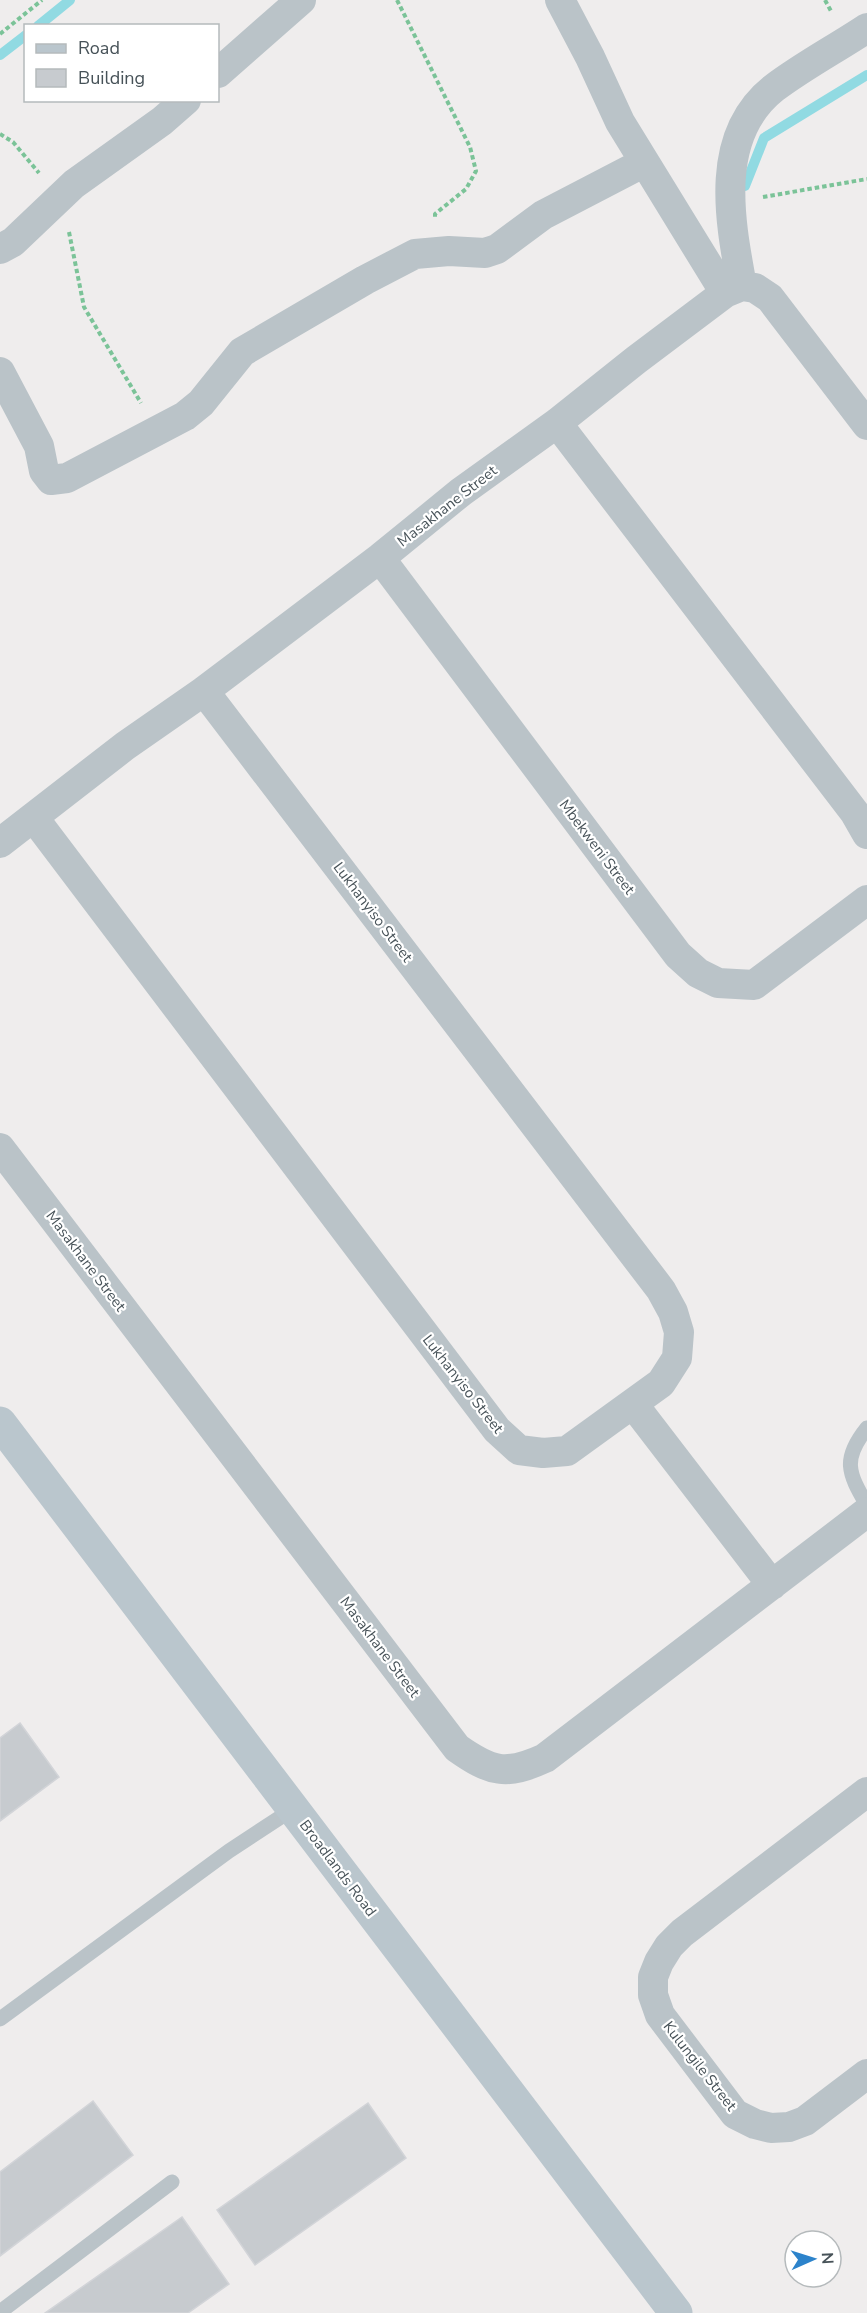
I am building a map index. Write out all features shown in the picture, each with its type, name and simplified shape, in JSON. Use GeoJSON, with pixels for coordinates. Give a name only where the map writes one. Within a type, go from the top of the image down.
{"type":"FeatureCollection","features":[{"type":"Feature","properties":{"kind":"main road","name":"Broadlands Road"},"geometry":{"type":"LineString","coordinates":[[0,1423],[676,2313]]}},
{"type":"Feature","properties":{"kind":"street"},"geometry":{"type":"LineString","coordinates":[[219,72],[301,0]]}},
{"type":"Feature","properties":{"kind":"street"},"geometry":{"type":"LineString","coordinates":[[560,0],[620,122],[643,163],[733,290]]}},
{"type":"Feature","properties":{"kind":"street"},"geometry":{"type":"LineString","coordinates":[[733,290],[731,167],[750,113],[773,89],[867,27]]}},
{"type":"Feature","properties":{"kind":"street"},"geometry":{"type":"LineString","coordinates":[[0,249],[12,242],[74,184],[162,121],[184,102]]}},
{"type":"Feature","properties":{"kind":"street"},"geometry":{"type":"LineString","coordinates":[[0,372],[39,446],[44,471],[51,480],[68,478],[185,416],[201,403],[242,352],[365,280],[415,254],[433,251],[485,253],[497,249],[543,215],[643,163]]}},
{"type":"Feature","properties":{"kind":"street"},"geometry":{"type":"LineString","coordinates":[[733,290],[755,288],[770,297],[867,425]]}},
{"type":"Feature","properties":{"kind":"street","name":"Masakhane Street"},"geometry":{"type":"LineString","coordinates":[[0,843],[125,746],[204,691],[380,558],[461,492],[557,423],[636,360],[733,290]]}},
{"type":"Feature","properties":{"kind":"street"},"geometry":{"type":"LineString","coordinates":[[557,423],[855,813],[867,834]]}},
{"type":"Feature","properties":{"kind":"street","name":"Mbekweni Street"},"geometry":{"type":"LineString","coordinates":[[380,558],[678,955],[698,973],[718,983],[754,985],[867,900]]}},
{"type":"Feature","properties":{"kind":"street","name":"Lukhanyiso Street"},"geometry":{"type":"LineString","coordinates":[[34,818],[497,1430],[519,1450],[543,1453],[567,1451],[633,1404],[661,1383],[677,1358],[679,1332],[673,1312],[661,1290],[204,691]]}},
{"type":"Feature","properties":{"kind":"street","name":"Masakhane Street"},"geometry":{"type":"LineString","coordinates":[[0,1148],[456,1748],[488,1768],[508,1770],[525,1767],[545,1758],[867,1512]]}},
{"type":"Feature","properties":{"kind":"street"},"geometry":{"type":"LineString","coordinates":[[633,1404],[772,1585]]}},
{"type":"Feature","properties":{"kind":"street","name":"Kulungile Street"},"geometry":{"type":"LineString","coordinates":[[867,1792],[682,1933],[669,1946],[653,1977],[653,1995],[660,2015],[735,2114],[754,2124],[771,2128],[789,2127],[805,2121],[867,2074]]}},
{"type":"Feature","properties":{"kind":"lane"},"geometry":{"type":"LineString","coordinates":[[867,1428],[855,1443],[850,1458],[854,1484],[867,1505]]}},
{"type":"Feature","properties":{"kind":"lane"},"geometry":{"type":"LineString","coordinates":[[0,2019],[229,1851],[293,1809]]}},
{"type":"Feature","properties":{"kind":"lane"},"geometry":{"type":"LineString","coordinates":[[0,2312],[172,2182]]}},
{"type":"Feature","properties":{"kind":"path"},"geometry":{"type":"LineString","coordinates":[[0,34],[42,0]]}},
{"type":"Feature","properties":{"kind":"path"},"geometry":{"type":"LineString","coordinates":[[398,0],[470,147],[476,171],[465,189],[435,214],[433,251]]}},
{"type":"Feature","properties":{"kind":"path"},"geometry":{"type":"LineString","coordinates":[[0,134],[14,142],[63,202],[84,307],[157,431]]}},
{"type":"Feature","properties":{"kind":"path"},"geometry":{"type":"LineString","coordinates":[[730,203],[867,179]]}},
{"type":"Feature","properties":{"kind":"building"},"geometry":{"type":"Polygon","coordinates":[[[20,1723],[59,1777],[0,1821],[0,1738],[20,1723]]]}},
{"type":"Feature","properties":{"kind":"building"},"geometry":{"type":"Polygon","coordinates":[[[93,2101],[133,2155],[0,2256],[0,2172],[93,2101]]]}},
{"type":"Feature","properties":{"kind":"building"},"geometry":{"type":"Polygon","coordinates":[[[368,2103],[406,2158],[255,2265],[217,2210],[368,2103]]]}},
{"type":"Feature","properties":{"kind":"building"},"geometry":{"type":"Polygon","coordinates":[[[182,2217],[229,2284],[188,2313],[45,2313],[182,2217]]]}},
{"type":"Feature","properties":{"kind":"waterway"},"geometry":{"type":"LineString","coordinates":[[40,24],[70,0]]}},
{"type":"Feature","properties":{"kind":"waterway"},"geometry":{"type":"LineString","coordinates":[[0,55],[24,37]]}},
{"type":"Feature","properties":{"kind":"waterway"},"geometry":{"type":"LineString","coordinates":[[745,186],[764,138],[867,75]]}}]}
